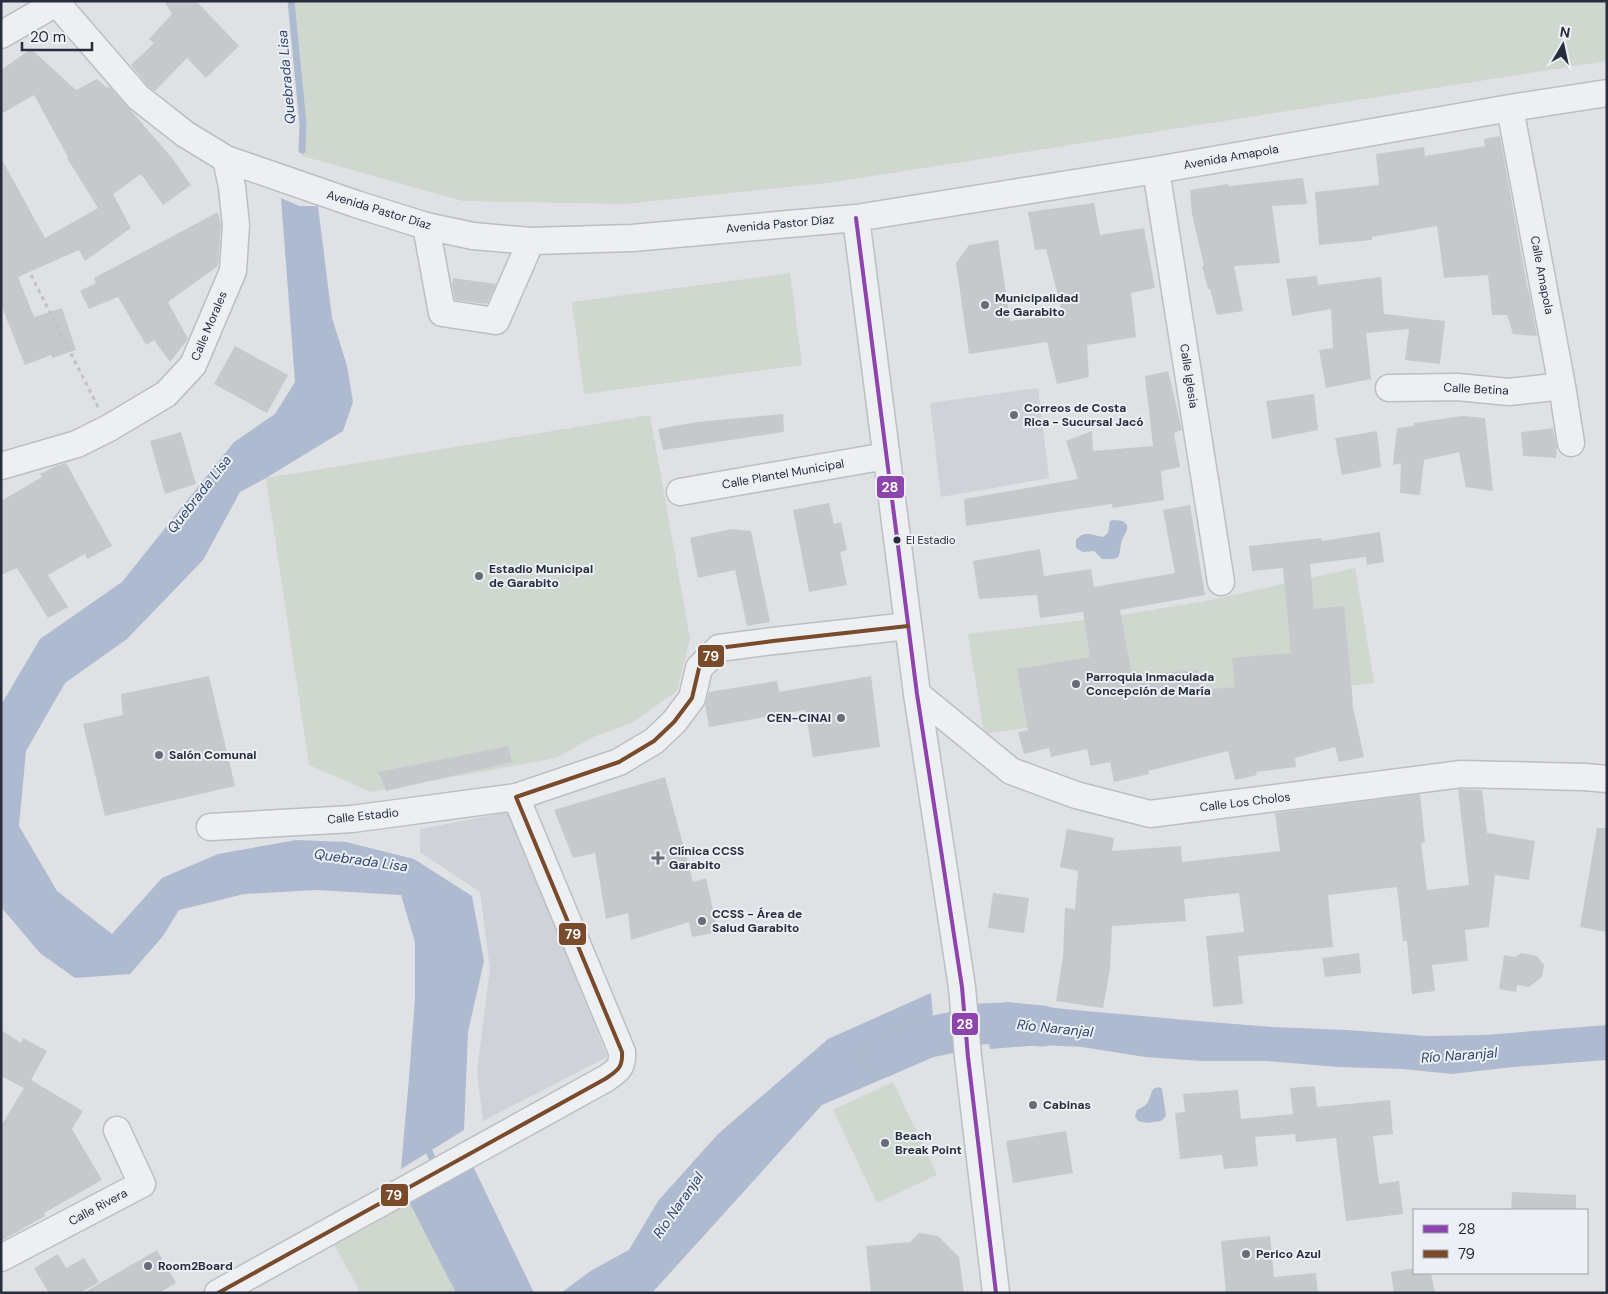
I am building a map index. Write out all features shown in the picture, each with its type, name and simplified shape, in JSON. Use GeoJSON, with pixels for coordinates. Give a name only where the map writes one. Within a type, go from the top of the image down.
{"type":"FeatureCollection","features":[{"type":"Feature","properties":{"kind":"street"},"geometry":{"type":"LineString","coordinates":[[1,35],[56,2]]}},
{"type":"Feature","properties":{"kind":"street","name":"Avenida Pastor Díaz"},"geometry":{"type":"LineString","coordinates":[[56,2],[138,97],[185,134],[226,159],[426,226],[473,236],[531,241],[632,238],[856,218]]}},
{"type":"Feature","properties":{"kind":"street","name":"Avenida Amapola"},"geometry":{"type":"LineString","coordinates":[[856,218],[1156,170],[1510,108],[1607,93]]}},
{"type":"Feature","properties":{"kind":"street","name":"Calle Amapola"},"geometry":{"type":"LineString","coordinates":[[1510,108],[1571,443]]}},
{"type":"Feature","properties":{"kind":"street","name":"Calle Morales"},"geometry":{"type":"LineString","coordinates":[[1,466],[77,444],[109,428],[166,394],[193,365],[233,271],[236,225],[232,187],[226,159]]}},
{"type":"Feature","properties":{"kind":"street","name":"Calle Iglesia"},"geometry":{"type":"LineString","coordinates":[[1156,170],[1221,582]]}},
{"type":"Feature","properties":{"kind":"street"},"geometry":{"type":"LineString","coordinates":[[856,218],[917,694],[962,987],[968,1057],[996,1293]]}},
{"type":"Feature","properties":{"kind":"street"},"geometry":{"type":"LineString","coordinates":[[426,226],[442,313],[496,321],[531,241]]}},
{"type":"Feature","properties":{"kind":"street","name":"Calle Betina"},"geometry":{"type":"LineString","coordinates":[[1389,388],[1457,387],[1509,392],[1562,386]]}},
{"type":"Feature","properties":{"kind":"street","name":"Calle Plantel Municipal"},"geometry":{"type":"LineString","coordinates":[[680,492],[886,456]]}},
{"type":"Feature","properties":{"kind":"street","name":"Calle Estadio"},"geometry":{"type":"LineString","coordinates":[[210,827],[352,819],[516,797],[619,762],[654,741],[674,722],[692,698],[699,668],[719,648],[908,626]]}},
{"type":"Feature","properties":{"kind":"street","name":"Calle Los Cholos"},"geometry":{"type":"LineString","coordinates":[[917,694],[1011,771],[1076,795],[1150,814],[1461,774],[1607,779]]}},
{"type":"Feature","properties":{"kind":"street"},"geometry":{"type":"LineString","coordinates":[[218,1293],[614,1073],[621,1067],[622,1052],[516,797]]}},
{"type":"Feature","properties":{"kind":"street","name":"Calle Rivera"},"geometry":{"type":"LineString","coordinates":[[1,1258],[142,1184],[117,1130]]}},
{"type":"Feature","properties":{"kind":"path"},"geometry":{"type":"LineString","coordinates":[[31,274],[109,428]]}},
{"type":"Feature","properties":{"kind":"shaded area"},"geometry":{"type":"Polygon","coordinates":[[[292,1],[1607,1],[1607,61],[827,183],[625,204],[463,201],[302,156],[303,124],[292,1]]]}},
{"type":"Feature","properties":{"kind":"shaded area"},"geometry":{"type":"Polygon","coordinates":[[[790,273],[802,365],[584,394],[572,302],[790,273]]]}},
{"type":"Feature","properties":{"kind":"shaded area"},"geometry":{"type":"Polygon","coordinates":[[[1038,388],[1049,478],[941,497],[930,403],[1038,388]]]}},
{"type":"Feature","properties":{"kind":"shaded area","name":"Estadio Municipal de Garabito"},"geometry":{"type":"Polygon","coordinates":[[[650,415],[690,639],[677,691],[632,723],[593,737],[556,758],[371,792],[309,765],[266,478],[650,415]]]}},
{"type":"Feature","properties":{"kind":"shaded area"},"geometry":{"type":"Polygon","coordinates":[[[1355,568],[1374,683],[984,734],[968,634],[1110,617],[1211,600],[1355,568]]]}},
{"type":"Feature","properties":{"kind":"shaded area"},"geometry":{"type":"Polygon","coordinates":[[[510,812],[607,1057],[483,1121],[477,1071],[490,969],[480,892],[420,852],[420,829],[510,812]]]}},
{"type":"Feature","properties":{"kind":"shaded area","name":"Beach Break Point"},"geometry":{"type":"Polygon","coordinates":[[[893,1082],[937,1175],[877,1203],[833,1110],[893,1082]]]}},
{"type":"Feature","properties":{"kind":"shaded area"},"geometry":{"type":"Polygon","coordinates":[[[407,1198],[456,1293],[361,1293],[332,1241],[407,1198]]]}},
{"type":"Feature","properties":{"kind":"water"},"geometry":{"type":"Polygon","coordinates":[[[281,198],[299,206],[318,206],[332,318],[347,366],[353,402],[343,431],[240,492],[203,560],[127,639],[65,683],[26,751],[19,826],[57,891],[112,934],[162,878],[218,854],[296,840],[346,842],[414,859],[472,896],[484,961],[468,1032],[464,1130],[401,1169],[415,998],[415,942],[401,895],[317,890],[244,894],[179,910],[163,936],[130,974],[75,978],[40,953],[1,907],[1,705],[40,639],[122,582],[234,442],[275,414],[295,382],[281,198]]]}},
{"type":"Feature","properties":{"kind":"water"},"geometry":{"type":"Polygon","coordinates":[[[1110,521],[1123,521],[1127,525],[1117,558],[1102,559],[1094,551],[1083,552],[1076,548],[1076,540],[1082,535],[1088,534],[1103,537],[1108,533],[1110,521]]]}},
{"type":"Feature","properties":{"kind":"water"},"geometry":{"type":"Polygon","coordinates":[[[931,993],[936,1056],[822,1105],[652,1293],[561,1293],[592,1270],[629,1250],[658,1201],[718,1134],[828,1039],[931,993]]]}},
{"type":"Feature","properties":{"kind":"water"},"geometry":{"type":"Polygon","coordinates":[[[1007,1002],[1064,1009],[1272,1027],[1427,1036],[1485,1035],[1607,1025],[1607,1060],[1452,1074],[1403,1069],[1338,1067],[1267,1061],[1202,1061],[1145,1057],[1082,1047],[1041,1045],[990,1049],[983,1008],[1007,1002]]]}},
{"type":"Feature","properties":{"kind":"water"},"geometry":{"type":"Polygon","coordinates":[[[1159,1087],[1162,1089],[1166,1116],[1161,1121],[1147,1123],[1138,1121],[1135,1116],[1137,1110],[1146,1104],[1153,1089],[1159,1087]]]}},
{"type":"Feature","properties":{"kind":"water"},"geometry":{"type":"Polygon","coordinates":[[[471,1162],[534,1293],[456,1293],[407,1198],[471,1162]]]}},
{"type":"Feature","properties":{"kind":"building"},"geometry":{"type":"Polygon","coordinates":[[[164,1],[196,1],[239,46],[206,78],[187,58],[155,91],[148,86],[131,65],[154,43],[149,39],[172,14],[164,1]]]}},
{"type":"Feature","properties":{"kind":"building"},"geometry":{"type":"Polygon","coordinates":[[[31,49],[76,90],[97,79],[107,88],[109,86],[172,158],[191,185],[163,205],[141,174],[113,194],[131,228],[85,261],[79,250],[18,277],[34,317],[62,308],[76,350],[52,358],[51,355],[25,365],[1,305],[1,158],[45,238],[98,208],[67,158],[34,95],[1,114],[1,70],[31,49]]]}},
{"type":"Feature","properties":{"kind":"building"},"geometry":{"type":"Polygon","coordinates":[[[1500,136],[1537,336],[1513,334],[1507,315],[1492,315],[1488,275],[1444,278],[1437,226],[1372,237],[1372,240],[1319,245],[1315,192],[1379,185],[1376,154],[1424,147],[1425,156],[1485,146],[1484,139],[1500,136]]]}},
{"type":"Feature","properties":{"kind":"building"},"geometry":{"type":"Polygon","coordinates":[[[1303,178],[1307,204],[1272,206],[1280,263],[1234,266],[1243,311],[1217,315],[1202,266],[1204,266],[1192,214],[1190,190],[1228,184],[1229,186],[1303,178]]]}},
{"type":"Feature","properties":{"kind":"building"},"geometry":{"type":"Polygon","coordinates":[[[1094,203],[1100,235],[1144,228],[1155,288],[1131,293],[1136,337],[1087,345],[1089,377],[1057,384],[1047,342],[969,354],[956,263],[969,245],[998,240],[1010,321],[1063,315],[1046,249],[1035,250],[1028,212],[1094,203]]]}},
{"type":"Feature","properties":{"kind":"building"},"geometry":{"type":"Polygon","coordinates":[[[218,212],[221,225],[218,266],[168,302],[188,339],[170,362],[154,340],[146,345],[118,297],[89,309],[80,291],[96,283],[94,278],[218,212]]]}},
{"type":"Feature","properties":{"kind":"building"},"geometry":{"type":"Polygon","coordinates":[[[1317,276],[1318,285],[1381,277],[1384,314],[1445,321],[1440,364],[1405,360],[1409,329],[1366,333],[1371,379],[1326,388],[1319,350],[1333,348],[1331,309],[1292,316],[1286,279],[1317,276]]]}},
{"type":"Feature","properties":{"kind":"building"},"geometry":{"type":"Polygon","coordinates":[[[453,278],[496,284],[487,304],[455,300],[452,285],[453,278]]]}},
{"type":"Feature","properties":{"kind":"building"},"geometry":{"type":"Polygon","coordinates":[[[235,346],[288,375],[267,413],[214,384],[235,346]]]}},
{"type":"Feature","properties":{"kind":"building"},"geometry":{"type":"Polygon","coordinates":[[[1168,371],[1182,430],[1174,433],[1180,467],[1161,471],[1164,500],[1113,508],[1112,504],[966,526],[964,499],[1078,479],[1066,441],[1092,431],[1093,451],[1153,446],[1145,376],[1168,371]]]}},
{"type":"Feature","properties":{"kind":"building"},"geometry":{"type":"Polygon","coordinates":[[[1314,394],[1318,430],[1272,439],[1266,401],[1314,394]]]}},
{"type":"Feature","properties":{"kind":"building"},"geometry":{"type":"Polygon","coordinates":[[[783,414],[784,432],[663,450],[658,429],[697,422],[783,414]]]}},
{"type":"Feature","properties":{"kind":"building"},"geometry":{"type":"Polygon","coordinates":[[[1462,416],[1485,418],[1493,491],[1466,487],[1459,452],[1424,460],[1420,495],[1400,493],[1401,463],[1393,465],[1397,428],[1414,426],[1414,423],[1462,416]]]}},
{"type":"Feature","properties":{"kind":"building"},"geometry":{"type":"Polygon","coordinates":[[[1553,428],[1557,447],[1556,458],[1523,456],[1521,432],[1553,428]]]}},
{"type":"Feature","properties":{"kind":"building"},"geometry":{"type":"Polygon","coordinates":[[[1377,431],[1381,467],[1342,475],[1335,438],[1377,431]]]}},
{"type":"Feature","properties":{"kind":"building"},"geometry":{"type":"Polygon","coordinates":[[[181,432],[196,484],[165,494],[150,441],[181,432]]]}},
{"type":"Feature","properties":{"kind":"building"},"geometry":{"type":"Polygon","coordinates":[[[66,463],[112,546],[87,559],[85,554],[48,575],[68,607],[48,618],[17,568],[1,575],[1,501],[42,477],[40,474],[66,463]]]}},
{"type":"Feature","properties":{"kind":"building"},"geometry":{"type":"Polygon","coordinates":[[[829,503],[834,524],[841,522],[847,550],[840,552],[847,585],[809,592],[793,510],[829,503]]]}},
{"type":"Feature","properties":{"kind":"building"},"geometry":{"type":"Polygon","coordinates":[[[1190,505],[1205,595],[1120,610],[1132,676],[1197,670],[1201,690],[1235,687],[1232,658],[1291,653],[1283,568],[1252,571],[1249,546],[1321,538],[1322,541],[1380,532],[1384,562],[1367,565],[1366,557],[1310,564],[1314,609],[1344,606],[1352,703],[1364,757],[1339,762],[1335,747],[1295,758],[1296,767],[1256,772],[1257,775],[1235,780],[1228,751],[1148,771],[1149,774],[1114,782],[1110,762],[1091,766],[1087,749],[1051,757],[1049,748],[1024,754],[1018,732],[1028,730],[1017,669],[1090,657],[1083,612],[1040,618],[1037,595],[979,599],[973,561],[1040,549],[1044,576],[1091,569],[1094,587],[1175,573],[1163,510],[1190,505]]]}},
{"type":"Feature","properties":{"kind":"building"},"geometry":{"type":"Polygon","coordinates":[[[731,529],[751,531],[770,622],[747,626],[735,570],[698,578],[690,538],[731,529]]]}},
{"type":"Feature","properties":{"kind":"building","name":"Salón Comunal"},"geometry":{"type":"Polygon","coordinates":[[[209,676],[235,786],[105,816],[83,724],[123,715],[121,694],[209,676]]]}},
{"type":"Feature","properties":{"kind":"building","name":"CEN-CINAI"},"geometry":{"type":"Polygon","coordinates":[[[871,676],[880,747],[813,757],[805,710],[709,727],[705,705],[709,692],[777,681],[779,692],[871,676]]]}},
{"type":"Feature","properties":{"kind":"building"},"geometry":{"type":"Polygon","coordinates":[[[508,746],[512,762],[386,791],[378,772],[508,746]]]}},
{"type":"Feature","properties":{"kind":"building","name":"Clínica CCSS Garabito"},"geometry":{"type":"Polygon","coordinates":[[[665,777],[693,882],[706,878],[718,932],[692,937],[689,922],[631,940],[628,913],[606,919],[595,853],[573,858],[554,810],[665,777]]]}},
{"type":"Feature","properties":{"kind":"building"},"geometry":{"type":"Polygon","coordinates":[[[1458,789],[1482,790],[1487,833],[1535,841],[1529,880],[1495,875],[1489,927],[1465,930],[1468,961],[1432,965],[1435,991],[1412,994],[1407,941],[1403,941],[1397,887],[1328,895],[1333,947],[1238,956],[1243,1004],[1213,1007],[1206,936],[1244,932],[1239,893],[1184,899],[1186,921],[1112,926],[1110,969],[1103,1008],[1056,1001],[1063,957],[1065,908],[1075,909],[1078,871],[1060,867],[1067,829],[1114,838],[1112,851],[1181,846],[1182,862],[1280,851],[1275,813],[1420,794],[1425,842],[1421,843],[1427,890],[1469,885],[1458,789]]]}},
{"type":"Feature","properties":{"kind":"building"},"geometry":{"type":"Polygon","coordinates":[[[1597,828],[1607,828],[1607,932],[1580,927],[1597,828]]]}},
{"type":"Feature","properties":{"kind":"building"},"geometry":{"type":"Polygon","coordinates":[[[993,893],[1029,898],[1024,933],[988,928],[993,893]]]}},
{"type":"Feature","properties":{"kind":"building"},"geometry":{"type":"Polygon","coordinates":[[[1359,953],[1361,973],[1325,977],[1322,958],[1359,953]]]}},
{"type":"Feature","properties":{"kind":"building"},"geometry":{"type":"Polygon","coordinates":[[[1521,953],[1537,956],[1544,965],[1542,977],[1529,987],[1517,985],[1516,992],[1499,989],[1504,955],[1515,957],[1521,953]]]}},
{"type":"Feature","properties":{"kind":"building"},"geometry":{"type":"Polygon","coordinates":[[[1,1030],[21,1043],[23,1038],[47,1051],[31,1080],[83,1111],[72,1129],[102,1180],[44,1213],[45,1216],[1,1241],[1,1126],[24,1088],[1,1076],[1,1030]]]}},
{"type":"Feature","properties":{"kind":"building"},"geometry":{"type":"Polygon","coordinates":[[[1315,1086],[1317,1107],[1390,1100],[1393,1134],[1373,1136],[1379,1184],[1399,1181],[1403,1214],[1346,1221],[1336,1138],[1296,1142],[1295,1134],[1255,1137],[1258,1166],[1224,1169],[1222,1155],[1180,1159],[1175,1113],[1185,1112],[1183,1094],[1238,1090],[1241,1119],[1293,1114],[1290,1088],[1315,1086]]]}},
{"type":"Feature","properties":{"kind":"building"},"geometry":{"type":"Polygon","coordinates":[[[1066,1131],[1073,1173],[1013,1183],[1006,1141],[1066,1131]]]}},
{"type":"Feature","properties":{"kind":"building"},"geometry":{"type":"Polygon","coordinates":[[[1512,1192],[1576,1195],[1576,1209],[1511,1209],[1512,1192]]]}},
{"type":"Feature","properties":{"kind":"building"},"geometry":{"type":"Polygon","coordinates":[[[919,1233],[938,1236],[959,1257],[964,1293],[871,1293],[866,1246],[910,1242],[919,1233]]]}},
{"type":"Feature","properties":{"kind":"building"},"geometry":{"type":"Polygon","coordinates":[[[1270,1236],[1274,1277],[1316,1273],[1318,1293],[1226,1293],[1221,1241],[1270,1236]]]}},
{"type":"Feature","properties":{"kind":"building","name":"Room2Board"},"geometry":{"type":"Polygon","coordinates":[[[157,1250],[176,1283],[159,1293],[83,1293],[157,1250]]]}},
{"type":"Feature","properties":{"kind":"building"},"geometry":{"type":"Polygon","coordinates":[[[58,1254],[66,1268],[84,1258],[99,1282],[80,1293],[49,1293],[34,1268],[58,1254]]]}},
{"type":"Feature","properties":{"kind":"building"},"geometry":{"type":"Polygon","coordinates":[[[1413,1268],[1413,1274],[1431,1274],[1435,1293],[1394,1293],[1391,1272],[1413,1268]]]}},
{"type":"Feature","properties":{"kind":"waterway","name":"Quebrada Lisa"},"geometry":{"type":"LineString","coordinates":[[291,1],[303,124],[302,150]]}},
{"type":"Feature","properties":{"kind":"waterway","name":"Río Naranjal"},"geometry":{"type":"LineString","coordinates":[[883,1057],[915,1040],[964,1030],[979,1024],[1008,1023],[1042,1026]]}},
{"type":"Feature","properties":{"kind":"waterway","name":"Quebrada Lisa"},"geometry":{"type":"LineString","coordinates":[[426,1145],[436,1166]]}},
{"type":"Feature","properties":{"kind":"transit line","name":"28"},"geometry":{"type":"LineString","coordinates":[[856,218],[917,694],[962,987],[968,1057],[996,1293]]}},
{"type":"Feature","properties":{"kind":"transit line","name":"79"},"geometry":{"type":"LineString","coordinates":[[218,1293],[605,1079],[616,1071],[620,1065],[622,1052],[516,797],[619,762],[654,741],[674,722],[692,698],[699,668],[719,648],[908,626]]}},
{"type":"Feature","properties":{"kind":"place","name":"Municipalidad de Garabito"},"geometry":{"type":"Point","coordinates":[985,305]}},
{"type":"Feature","properties":{"kind":"place","name":"Correos de Costa Rica - Sucursal Jacó"},"geometry":{"type":"Point","coordinates":[1014,415]}},
{"type":"Feature","properties":{"kind":"place","name":"El Estadio"},"geometry":{"type":"Point","coordinates":[897,540]}},
{"type":"Feature","properties":{"kind":"place","name":"Estadio Municipal de Garabito"},"geometry":{"type":"Point","coordinates":[479,576]}},
{"type":"Feature","properties":{"kind":"place","name":"Parroquia Inmaculada Concepción de María"},"geometry":{"type":"Point","coordinates":[1076,684]}},
{"type":"Feature","properties":{"kind":"place","name":"CEN-CINAI"},"geometry":{"type":"Point","coordinates":[841,718]}},
{"type":"Feature","properties":{"kind":"place","name":"Salón Comunal"},"geometry":{"type":"Point","coordinates":[159,755]}},
{"type":"Feature","properties":{"kind":"place","name":"Clínica CCSS Garabito"},"geometry":{"type":"Point","coordinates":[658,858]}},
{"type":"Feature","properties":{"kind":"place","name":"CCSS - Área de Salud Garabito"},"geometry":{"type":"Point","coordinates":[702,921]}},
{"type":"Feature","properties":{"kind":"place","name":"Cabinas"},"geometry":{"type":"Point","coordinates":[1033,1105]}},
{"type":"Feature","properties":{"kind":"place","name":"Beach Break Point"},"geometry":{"type":"Point","coordinates":[885,1143]}},
{"type":"Feature","properties":{"kind":"place","name":"Perico Azul"},"geometry":{"type":"Point","coordinates":[1246,1254]}},
{"type":"Feature","properties":{"kind":"place","name":"Room2Board"},"geometry":{"type":"Point","coordinates":[148,1266]}}]}
